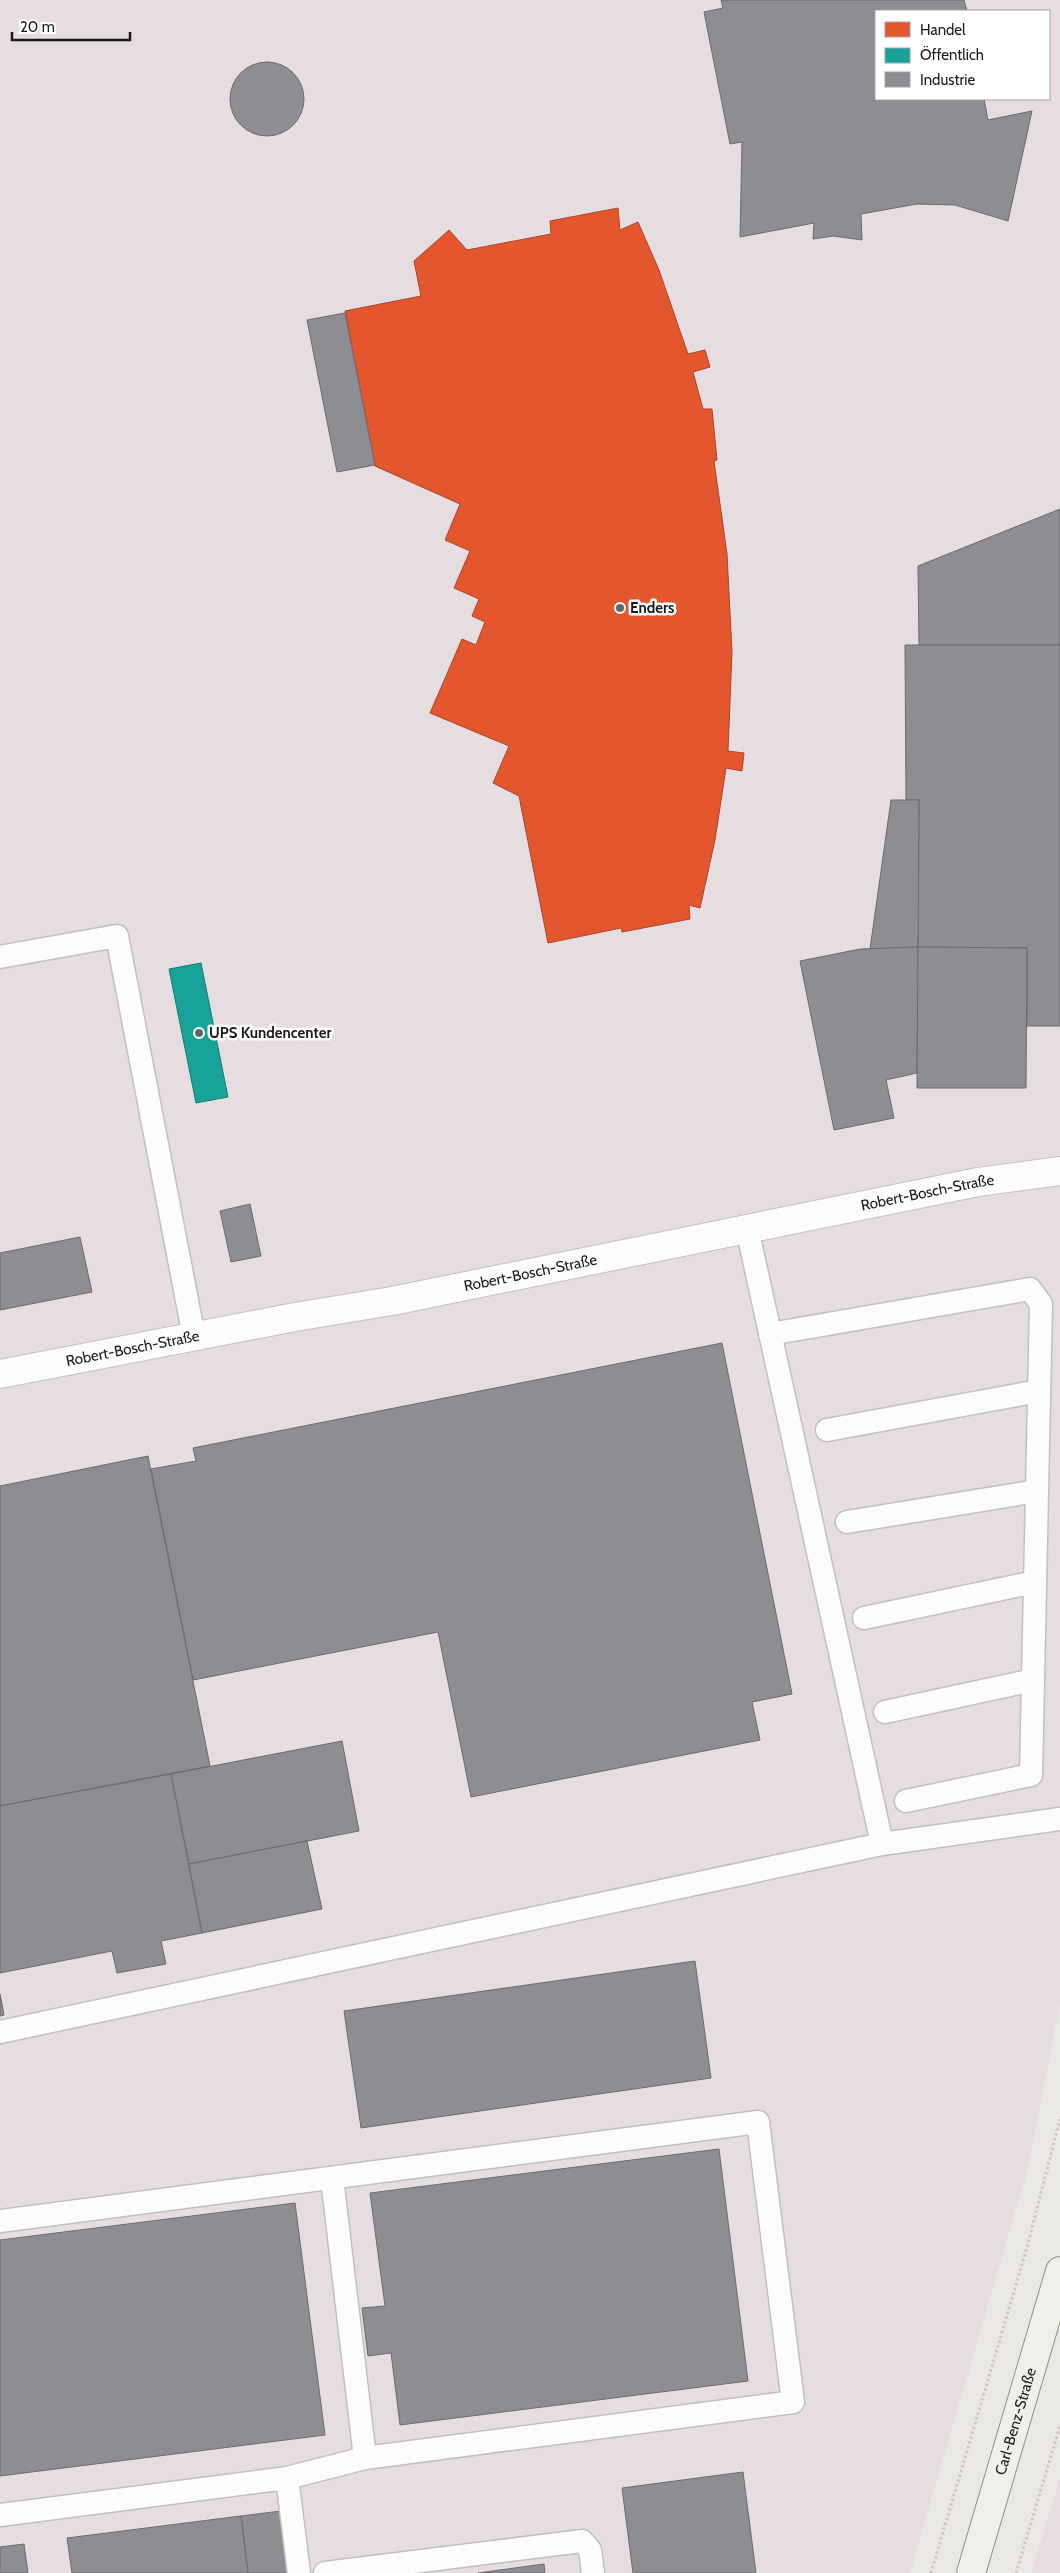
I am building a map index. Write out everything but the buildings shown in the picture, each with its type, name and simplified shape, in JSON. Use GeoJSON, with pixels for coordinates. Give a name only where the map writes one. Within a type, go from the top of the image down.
{"type":"FeatureCollection","features":[{"type":"Feature","properties":{"kind":"main road","name":"Carl-Benz-Straße"},"geometry":{"type":"LineString","coordinates":[[971,2573],[1060,2271]]}},
{"type":"Feature","properties":{"kind":"street","name":"Robert-Bosch-Straße"},"geometry":{"type":"LineString","coordinates":[[0,1374],[392,1301],[978,1182],[1060,1171]]}},
{"type":"Feature","properties":{"kind":"lane"},"geometry":{"type":"LineString","coordinates":[[0,958],[117,936],[194,1338]]}},
{"type":"Feature","properties":{"kind":"lane"},"geometry":{"type":"LineString","coordinates":[[747,1228],[882,1844]]}},
{"type":"Feature","properties":{"kind":"lane"},"geometry":{"type":"LineString","coordinates":[[770,1334],[1030,1289],[1041,1304],[1031,1775],[906,1801]]}},
{"type":"Feature","properties":{"kind":"lane"},"geometry":{"type":"LineString","coordinates":[[827,1430],[1039,1391]]}},
{"type":"Feature","properties":{"kind":"lane"},"geometry":{"type":"LineString","coordinates":[[847,1522],[1037,1491]]}},
{"type":"Feature","properties":{"kind":"lane"},"geometry":{"type":"LineString","coordinates":[[864,1618],[1035,1582]]}},
{"type":"Feature","properties":{"kind":"lane"},"geometry":{"type":"LineString","coordinates":[[885,1712],[1033,1680]]}},
{"type":"Feature","properties":{"kind":"lane"},"geometry":{"type":"LineString","coordinates":[[0,2032],[882,1844],[1060,1820]]}},
{"type":"Feature","properties":{"kind":"lane"},"geometry":{"type":"LineString","coordinates":[[0,2221],[758,2122],[793,2402],[364,2458],[286,2478],[0,2515]]}},
{"type":"Feature","properties":{"kind":"lane"},"geometry":{"type":"LineString","coordinates":[[332,2178],[364,2458]]}},
{"type":"Feature","properties":{"kind":"lane"},"geometry":{"type":"LineString","coordinates":[[286,2478],[299,2573]]}},
{"type":"Feature","properties":{"kind":"lane"},"geometry":{"type":"LineString","coordinates":[[325,2573],[582,2540],[590,2550],[593,2573]]}},
{"type":"Feature","properties":{"kind":"path"},"geometry":{"type":"LineString","coordinates":[[931,2573],[1026,2251],[1060,2119]]}},
{"type":"Feature","properties":{"kind":"path"},"geometry":{"type":"LineString","coordinates":[[1016,2573],[1060,2426]]}},
{"type":"Feature","properties":{"kind":"shaded area"},"geometry":{"type":"Polygon","coordinates":[[[0,0],[1060,0],[1060,2004],[1029,2165],[910,2573],[0,2573],[0,0]]]}},
{"type":"Feature","properties":{"kind":"shaded area"},"geometry":{"type":"Polygon","coordinates":[[[1060,2478],[1060,2573],[1031,2573],[1060,2478]]]}},
{"type":"Feature","properties":{"kind":"place","name":"Enders"},"geometry":{"type":"Point","coordinates":[620,608]}},
{"type":"Feature","properties":{"kind":"place","name":"UPS Kundencenter"},"geometry":{"type":"Point","coordinates":[199,1033]}}]}
